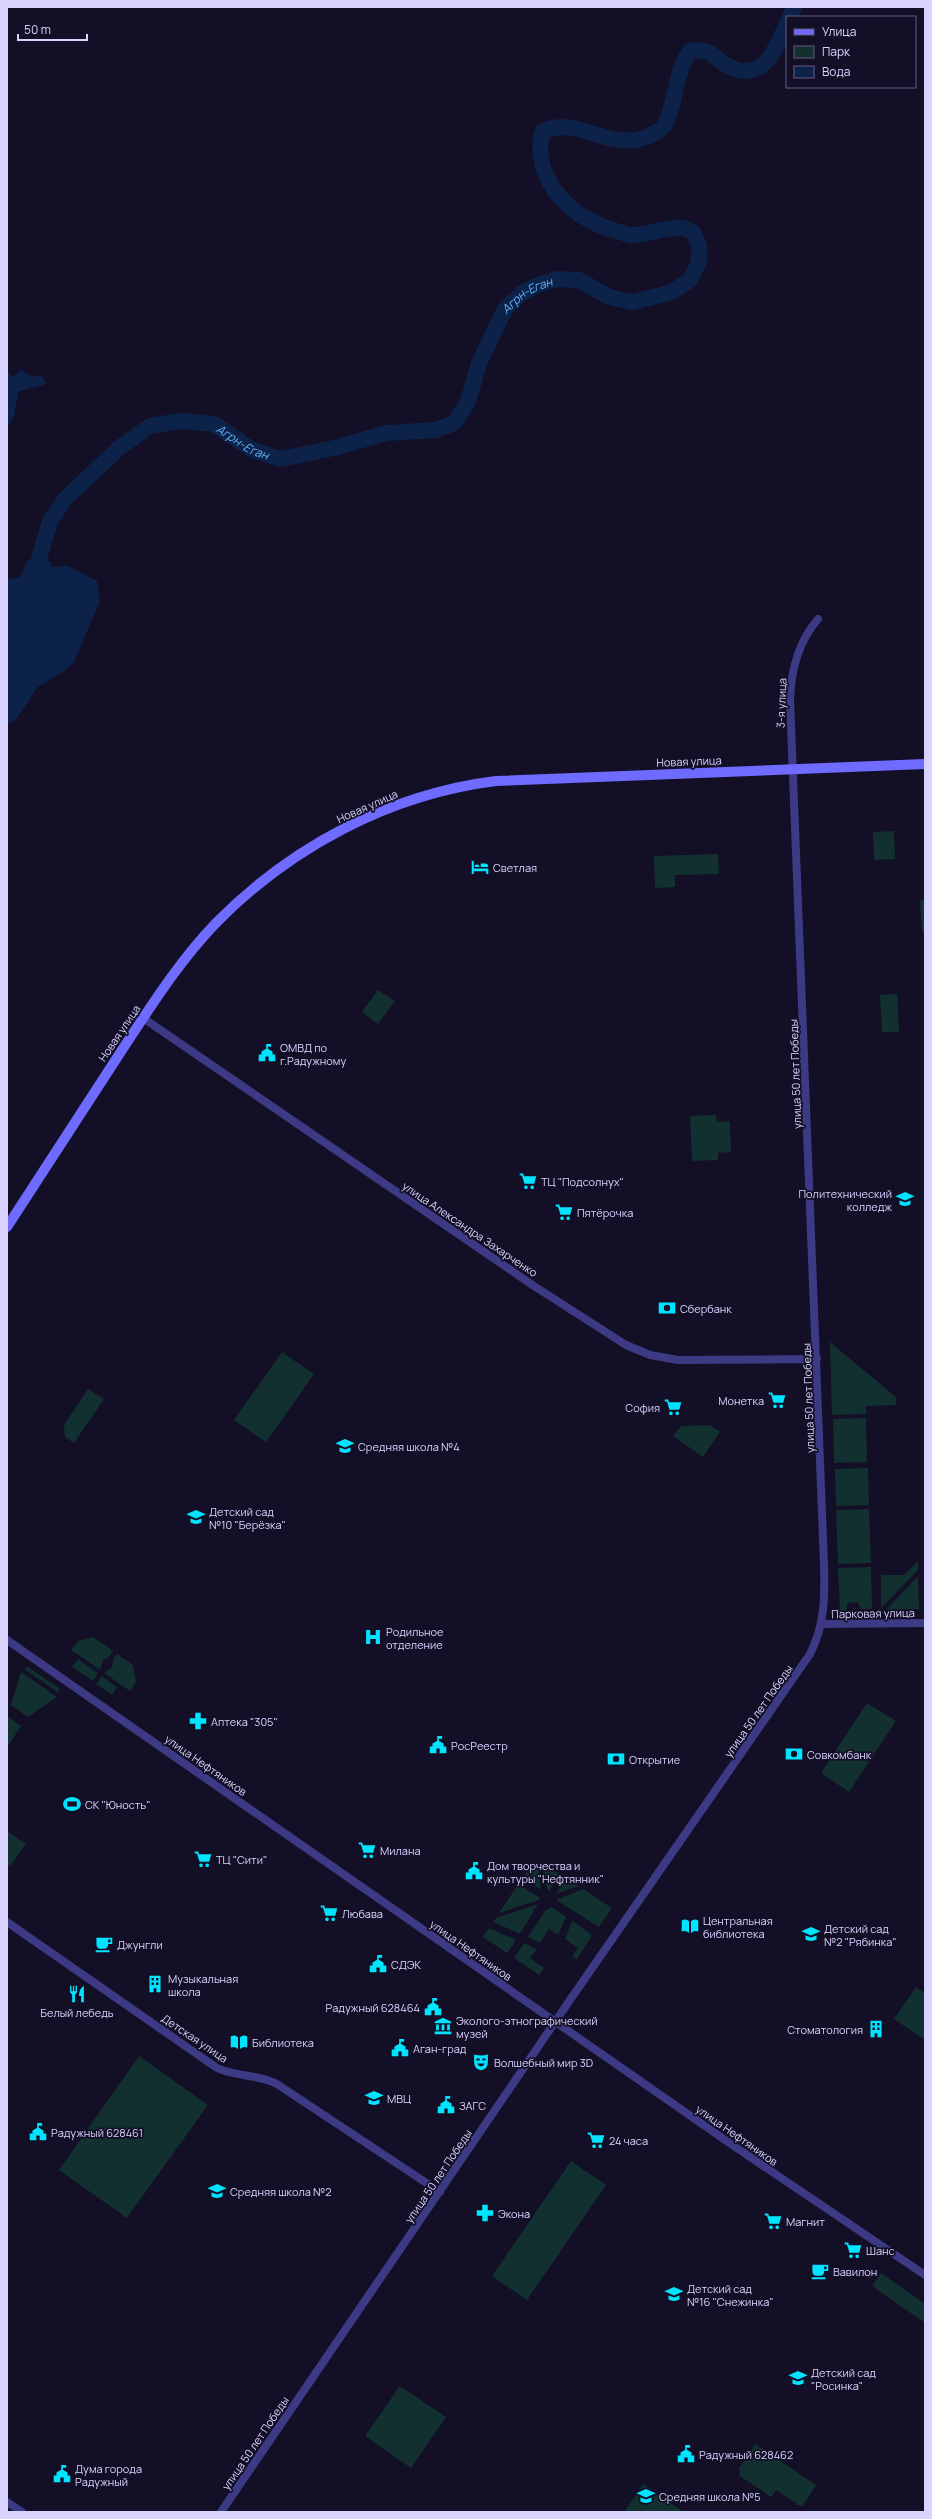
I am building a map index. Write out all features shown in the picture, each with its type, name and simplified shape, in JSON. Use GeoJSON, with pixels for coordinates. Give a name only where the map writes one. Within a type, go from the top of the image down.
{"type":"FeatureCollection","features":[{"type":"Feature","properties":{"kind":"street","name":"3-я улица"},"geometry":{"type":"LineString","coordinates":[[794,769],[790,716],[791,681],[802,643],[818,619]]}},
{"type":"Feature","properties":{"kind":"street","name":"Новая улица"},"geometry":{"type":"LineString","coordinates":[[7,1227],[143,1018],[196,946],[216,922],[256,886],[316,844],[366,818],[401,803],[459,786],[496,781],[925,764]]}},
{"type":"Feature","properties":{"kind":"street","name":"улица 50 лет Победы"},"geometry":{"type":"LineString","coordinates":[[221,2512],[555,2022],[810,1654],[822,1624],[825,1586],[794,769]]}},
{"type":"Feature","properties":{"kind":"street","name":"улица Александра Захарченко"},"geometry":{"type":"LineString","coordinates":[[143,1018],[528,1282],[626,1345],[650,1355],[678,1360],[817,1359]]}},
{"type":"Feature","properties":{"kind":"street","name":"Парковая улица"},"geometry":{"type":"LineString","coordinates":[[822,1624],[925,1623]]}},
{"type":"Feature","properties":{"kind":"street","name":"улица Нефтяников"},"geometry":{"type":"LineString","coordinates":[[7,1640],[555,2022],[925,2275]]}},
{"type":"Feature","properties":{"kind":"street","name":"Детская улица"},"geometry":{"type":"LineString","coordinates":[[7,1922],[217,2068],[231,2073],[261,2077],[277,2084],[440,2192]]}},
{"type":"Feature","properties":{"kind":"street"},"geometry":{"type":"LineString","coordinates":[[7,2502],[22,2512]]}},
{"type":"Feature","properties":{"kind":"green space"},"geometry":{"type":"Polygon","coordinates":[[[894,831],[895,859],[874,860],[873,832],[894,831]]]}},
{"type":"Feature","properties":{"kind":"green space"},"geometry":{"type":"Polygon","coordinates":[[[718,854],[719,874],[675,875],[675,887],[655,888],[654,856],[718,854]]]}},
{"type":"Feature","properties":{"kind":"green space"},"geometry":{"type":"Polygon","coordinates":[[[925,899],[925,932],[922,932],[920,900],[925,899]]]}},
{"type":"Feature","properties":{"kind":"green space"},"geometry":{"type":"Polygon","coordinates":[[[378,990],[395,1001],[378,1024],[362,1012],[378,990]]]}},
{"type":"Feature","properties":{"kind":"green space"},"geometry":{"type":"Polygon","coordinates":[[[897,994],[899,1032],[882,1032],[880,995],[897,994]]]}},
{"type":"Feature","properties":{"kind":"green space"},"geometry":{"type":"Polygon","coordinates":[[[716,1115],[717,1122],[730,1121],[731,1152],[718,1153],[718,1160],[692,1161],[690,1116],[716,1115]]]}},
{"type":"Feature","properties":{"kind":"green space"},"geometry":{"type":"Polygon","coordinates":[[[830,1342],[896,1397],[896,1405],[866,1406],[866,1414],[832,1415],[830,1342]]]}},
{"type":"Feature","properties":{"kind":"green space"},"geometry":{"type":"Polygon","coordinates":[[[282,1352],[314,1374],[266,1442],[234,1420],[282,1352]]]}},
{"type":"Feature","properties":{"kind":"green space"},"geometry":{"type":"Polygon","coordinates":[[[88,1389],[104,1399],[74,1443],[65,1437],[64,1425],[88,1389]]]}},
{"type":"Feature","properties":{"kind":"green space"},"geometry":{"type":"Polygon","coordinates":[[[866,1418],[867,1462],[834,1463],[833,1419],[866,1418]]]}},
{"type":"Feature","properties":{"kind":"green space"},"geometry":{"type":"Polygon","coordinates":[[[710,1425],[720,1432],[703,1457],[673,1436],[681,1426],[710,1425]]]}},
{"type":"Feature","properties":{"kind":"green space"},"geometry":{"type":"Polygon","coordinates":[[[868,1468],[869,1505],[836,1506],[835,1469],[868,1468]]]}},
{"type":"Feature","properties":{"kind":"green space"},"geometry":{"type":"Polygon","coordinates":[[[869,1509],[871,1563],[838,1564],[836,1510],[869,1509]]]}},
{"type":"Feature","properties":{"kind":"green space"},"geometry":{"type":"Polygon","coordinates":[[[918,1561],[918,1570],[881,1608],[881,1575],[904,1575],[918,1561]]]}},
{"type":"Feature","properties":{"kind":"green space"},"geometry":{"type":"Polygon","coordinates":[[[871,1567],[872,1609],[860,1609],[858,1602],[847,1603],[847,1612],[840,1612],[838,1568],[871,1567]]]}},
{"type":"Feature","properties":{"kind":"green space"},"geometry":{"type":"Polygon","coordinates":[[[918,1576],[919,1609],[886,1610],[918,1576]]]}},
{"type":"Feature","properties":{"kind":"green space"},"geometry":{"type":"Polygon","coordinates":[[[93,1637],[113,1651],[109,1657],[103,1660],[100,1670],[71,1650],[78,1641],[93,1637]]]}},
{"type":"Feature","properties":{"kind":"green space"},"geometry":{"type":"Polygon","coordinates":[[[117,1654],[133,1665],[136,1682],[130,1691],[104,1673],[112,1667],[113,1660],[117,1654]]]}},
{"type":"Feature","properties":{"kind":"green space"},"geometry":{"type":"Polygon","coordinates":[[[78,1659],[98,1673],[93,1681],[72,1667],[78,1659]]]}},
{"type":"Feature","properties":{"kind":"green space"},"geometry":{"type":"Polygon","coordinates":[[[28,1667],[59,1688],[59,1693],[24,1669],[28,1667]]]}},
{"type":"Feature","properties":{"kind":"green space"},"geometry":{"type":"Polygon","coordinates":[[[21,1672],[57,1697],[28,1717],[11,1705],[21,1672]]]}},
{"type":"Feature","properties":{"kind":"green space"},"geometry":{"type":"Polygon","coordinates":[[[102,1676],[117,1687],[112,1695],[96,1684],[102,1676]]]}},
{"type":"Feature","properties":{"kind":"green space"},"geometry":{"type":"Polygon","coordinates":[[[867,1703],[896,1721],[849,1792],[821,1773],[867,1703]]]}},
{"type":"Feature","properties":{"kind":"green space"},"geometry":{"type":"Polygon","coordinates":[[[7,1716],[21,1726],[8,1746],[7,1746],[7,1716]]]}},
{"type":"Feature","properties":{"kind":"green space"},"geometry":{"type":"Polygon","coordinates":[[[7,1831],[26,1844],[10,1866],[7,1864],[7,1831]]]}},
{"type":"Feature","properties":{"kind":"green space"},"geometry":{"type":"Polygon","coordinates":[[[532,1863],[538,1864],[541,1890],[526,1879],[525,1875],[532,1863]]]}},
{"type":"Feature","properties":{"kind":"green space"},"geometry":{"type":"Polygon","coordinates":[[[543,1865],[560,1874],[549,1891],[547,1889],[543,1865]]]}},
{"type":"Feature","properties":{"kind":"green space"},"geometry":{"type":"Polygon","coordinates":[[[566,1878],[579,1886],[556,1894],[566,1878]]]}},
{"type":"Feature","properties":{"kind":"green space"},"geometry":{"type":"Polygon","coordinates":[[[517,1886],[521,1886],[539,1897],[539,1900],[499,1913],[517,1886]]]}},
{"type":"Feature","properties":{"kind":"green space"},"geometry":{"type":"Polygon","coordinates":[[[583,1889],[612,1908],[599,1927],[556,1900],[583,1889]]]}},
{"type":"Feature","properties":{"kind":"green space"},"geometry":{"type":"Polygon","coordinates":[[[538,1904],[520,1934],[493,1922],[496,1918],[538,1904]]]}},
{"type":"Feature","properties":{"kind":"green space"},"geometry":{"type":"Polygon","coordinates":[[[552,1907],[566,1917],[558,1935],[549,1929],[540,1943],[528,1937],[545,1911],[552,1907]]]}},
{"type":"Feature","properties":{"kind":"green space"},"geometry":{"type":"Polygon","coordinates":[[[572,1921],[591,1934],[591,1937],[577,1959],[572,1957],[578,1948],[565,1939],[572,1921]]]}},
{"type":"Feature","properties":{"kind":"green space"},"geometry":{"type":"Polygon","coordinates":[[[489,1928],[516,1940],[507,1953],[483,1937],[489,1928]]]}},
{"type":"Feature","properties":{"kind":"green space"},"geometry":{"type":"Polygon","coordinates":[[[524,1943],[537,1949],[530,1958],[544,1968],[539,1975],[514,1958],[524,1943]]]}},
{"type":"Feature","properties":{"kind":"green space"},"geometry":{"type":"Polygon","coordinates":[[[916,1987],[925,1993],[925,2040],[894,2019],[916,1987]]]}},
{"type":"Feature","properties":{"kind":"green space"},"geometry":{"type":"Polygon","coordinates":[[[139,2056],[208,2105],[127,2218],[59,2170],[139,2056]]]}},
{"type":"Feature","properties":{"kind":"green space"},"geometry":{"type":"Polygon","coordinates":[[[571,2161],[606,2185],[527,2300],[492,2276],[571,2161]]]}},
{"type":"Feature","properties":{"kind":"green space"},"geometry":{"type":"Polygon","coordinates":[[[881,2273],[925,2304],[925,2323],[872,2286],[881,2273]]]}},
{"type":"Feature","properties":{"kind":"green space"},"geometry":{"type":"Polygon","coordinates":[[[400,2386],[446,2417],[411,2468],[365,2436],[400,2386]]]}},
{"type":"Feature","properties":{"kind":"green space"},"geometry":{"type":"Polygon","coordinates":[[[755,2444],[816,2485],[802,2507],[776,2490],[771,2497],[740,2476],[739,2468],[755,2444]]]}},
{"type":"Feature","properties":{"kind":"green space","name":"Средняя школа №5"},"geometry":{"type":"Polygon","coordinates":[[[643,2484],[683,2512],[625,2511],[643,2484]]]}},
{"type":"Feature","properties":{"kind":"water"},"geometry":{"type":"Polygon","coordinates":[[[22,369],[29,375],[43,377],[46,384],[18,392],[14,416],[7,427],[7,371],[13,377],[22,369]]]}},
{"type":"Feature","properties":{"kind":"water"},"geometry":{"type":"Polygon","coordinates":[[[28,560],[49,561],[53,567],[68,566],[97,581],[100,600],[75,660],[66,670],[38,687],[17,718],[7,725],[7,577],[15,579],[20,576],[28,560]]]}},
{"type":"Feature","properties":{"kind":"waterway","name":"Агрн-Еган"},"geometry":{"type":"LineString","coordinates":[[790,16],[794,7]]}},
{"type":"Feature","properties":{"kind":"waterway","name":"Агрн-Еган"},"geometry":{"type":"LineString","coordinates":[[33,580],[50,521],[66,498],[119,448],[150,426],[180,421],[214,424],[251,449],[280,459],[334,448],[387,433],[436,430],[454,423],[468,402],[479,363],[505,309],[521,294],[535,286],[557,279],[579,280],[609,297],[632,302],[670,293],[690,280],[699,262],[699,246],[693,232],[683,228],[676,228],[630,235],[597,224],[582,216],[569,206],[549,181],[543,166],[540,149],[542,132],[556,127],[570,128],[614,139],[629,141],[645,138],[661,129],[666,123],[681,69],[685,58],[691,50],[709,52],[728,66],[740,70],[750,71],[759,67],[773,53],[786,25]]}},
{"type":"Feature","properties":{"kind":"place","name":"Светлая"},"geometry":{"type":"Point","coordinates":[480,867]}},
{"type":"Feature","properties":{"kind":"place","name":"ОМВД по г.Радужному"},"geometry":{"type":"Point","coordinates":[267,1053]}},
{"type":"Feature","properties":{"kind":"place","name":"ТЦ \"Подсолнух\""},"geometry":{"type":"Point","coordinates":[528,1181]}},
{"type":"Feature","properties":{"kind":"place","name":"Политехнический колледж"},"geometry":{"type":"Point","coordinates":[905,1199]}},
{"type":"Feature","properties":{"kind":"place","name":"Пятёрочка"},"geometry":{"type":"Point","coordinates":[564,1212]}},
{"type":"Feature","properties":{"kind":"place","name":"Сбербанк"},"geometry":{"type":"Point","coordinates":[667,1308]}},
{"type":"Feature","properties":{"kind":"place","name":"Монетка"},"geometry":{"type":"Point","coordinates":[777,1400]}},
{"type":"Feature","properties":{"kind":"place","name":"София"},"geometry":{"type":"Point","coordinates":[673,1407]}},
{"type":"Feature","properties":{"kind":"place","name":"Средняя школа №4"},"geometry":{"type":"Point","coordinates":[345,1446]}},
{"type":"Feature","properties":{"kind":"place","name":"Детский сад №10 \"Берёзка\""},"geometry":{"type":"Point","coordinates":[196,1517]}},
{"type":"Feature","properties":{"kind":"place","name":"Родильное отделение"},"geometry":{"type":"Point","coordinates":[373,1637]}},
{"type":"Feature","properties":{"kind":"place","name":"Аптека \"305\""},"geometry":{"type":"Point","coordinates":[198,1721]}},
{"type":"Feature","properties":{"kind":"place","name":"РосРеестр"},"geometry":{"type":"Point","coordinates":[438,1745]}},
{"type":"Feature","properties":{"kind":"place","name":"Совкомбанк"},"geometry":{"type":"Point","coordinates":[794,1754]}},
{"type":"Feature","properties":{"kind":"place","name":"Открытие"},"geometry":{"type":"Point","coordinates":[616,1759]}},
{"type":"Feature","properties":{"kind":"place","name":"СК \"Юность\""},"geometry":{"type":"Point","coordinates":[72,1804]}},
{"type":"Feature","properties":{"kind":"place","name":"Милана"},"geometry":{"type":"Point","coordinates":[367,1850]}},
{"type":"Feature","properties":{"kind":"place","name":"ТЦ \"Сити\""},"geometry":{"type":"Point","coordinates":[203,1859]}},
{"type":"Feature","properties":{"kind":"place","name":"Дом творчества и культуры \"Нефтянник\""},"geometry":{"type":"Point","coordinates":[474,1871]}},
{"type":"Feature","properties":{"kind":"place","name":"Любава"},"geometry":{"type":"Point","coordinates":[329,1913]}},
{"type":"Feature","properties":{"kind":"place","name":"Центральная библиотека"},"geometry":{"type":"Point","coordinates":[690,1926]}},
{"type":"Feature","properties":{"kind":"place","name":"Детский сад №2 \"Рябинка\""},"geometry":{"type":"Point","coordinates":[811,1934]}},
{"type":"Feature","properties":{"kind":"place","name":"Джунгли"},"geometry":{"type":"Point","coordinates":[104,1944]}},
{"type":"Feature","properties":{"kind":"place","name":"СДЭК"},"geometry":{"type":"Point","coordinates":[378,1964]}},
{"type":"Feature","properties":{"kind":"place","name":"Музыкальная школа"},"geometry":{"type":"Point","coordinates":[155,1984]}},
{"type":"Feature","properties":{"kind":"place","name":"Белый лебедь"},"geometry":{"type":"Point","coordinates":[77,1994]}},
{"type":"Feature","properties":{"kind":"place","name":"Радужный 628464"},"geometry":{"type":"Point","coordinates":[433,2007]}},
{"type":"Feature","properties":{"kind":"place","name":"Эколого-этнографический музей"},"geometry":{"type":"Point","coordinates":[443,2026]}},
{"type":"Feature","properties":{"kind":"place","name":"Стоматология"},"geometry":{"type":"Point","coordinates":[876,2029]}},
{"type":"Feature","properties":{"kind":"place","name":"Библиотека"},"geometry":{"type":"Point","coordinates":[239,2042]}},
{"type":"Feature","properties":{"kind":"place","name":"Аган-град"},"geometry":{"type":"Point","coordinates":[400,2048]}},
{"type":"Feature","properties":{"kind":"place","name":"Волшебный мир 3D"},"geometry":{"type":"Point","coordinates":[481,2062]}},
{"type":"Feature","properties":{"kind":"place","name":"МВЦ"},"geometry":{"type":"Point","coordinates":[374,2098]}},
{"type":"Feature","properties":{"kind":"place","name":"ЗАГС"},"geometry":{"type":"Point","coordinates":[446,2105]}},
{"type":"Feature","properties":{"kind":"place","name":"Радужный 628461"},"geometry":{"type":"Point","coordinates":[38,2132]}},
{"type":"Feature","properties":{"kind":"place","name":"24 часа"},"geometry":{"type":"Point","coordinates":[596,2140]}},
{"type":"Feature","properties":{"kind":"place","name":"Средняя школа №2"},"geometry":{"type":"Point","coordinates":[217,2191]}},
{"type":"Feature","properties":{"kind":"place","name":"Экона"},"geometry":{"type":"Point","coordinates":[485,2213]}},
{"type":"Feature","properties":{"kind":"place","name":"Магнит"},"geometry":{"type":"Point","coordinates":[773,2221]}},
{"type":"Feature","properties":{"kind":"place","name":"Шанс"},"geometry":{"type":"Point","coordinates":[853,2250]}},
{"type":"Feature","properties":{"kind":"place","name":"Вавилон"},"geometry":{"type":"Point","coordinates":[820,2271]}},
{"type":"Feature","properties":{"kind":"place","name":"Детский сад №16 \"Снежинка\""},"geometry":{"type":"Point","coordinates":[674,2294]}},
{"type":"Feature","properties":{"kind":"place","name":"Детский сад \"Росинка\""},"geometry":{"type":"Point","coordinates":[798,2378]}},
{"type":"Feature","properties":{"kind":"place","name":"Радужный 628462"},"geometry":{"type":"Point","coordinates":[686,2454]}},
{"type":"Feature","properties":{"kind":"place","name":"Дума города Радужный"},"geometry":{"type":"Point","coordinates":[62,2474]}},
{"type":"Feature","properties":{"kind":"place","name":"Средняя школа №5"},"geometry":{"type":"Point","coordinates":[646,2496]}}]}
